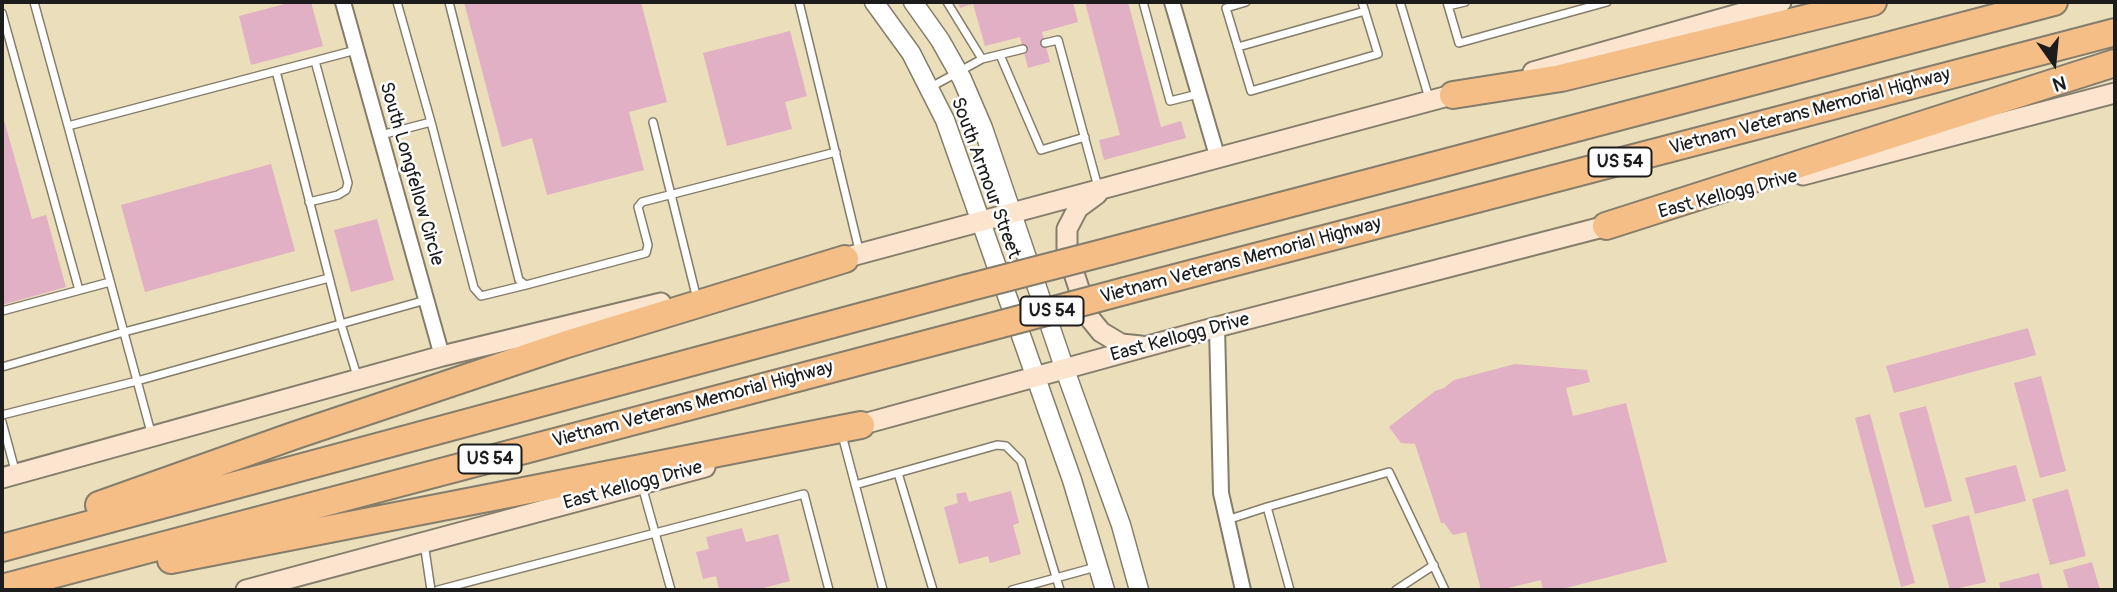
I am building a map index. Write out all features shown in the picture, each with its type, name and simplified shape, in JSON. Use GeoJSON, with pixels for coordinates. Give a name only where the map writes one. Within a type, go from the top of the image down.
{"type":"FeatureCollection","features":[{"type":"Feature","properties":{"kind":"highway"},"geometry":{"type":"LineString","coordinates":[[1442,99],[1561,78],[1873,2]]}},
{"type":"Feature","properties":{"kind":"highway","name":"US 54"},"geometry":{"type":"LineString","coordinates":[[2,548],[967,288],[2054,2]]}},
{"type":"Feature","properties":{"kind":"highway","name":"Vietnam Veterans Memorial Highway"},"geometry":{"type":"LineString","coordinates":[[2,588],[2115,32]]}},
{"type":"Feature","properties":{"kind":"highway"},"geometry":{"type":"LineString","coordinates":[[1606,226],[2115,63]]}},
{"type":"Feature","properties":{"kind":"highway"},"geometry":{"type":"LineString","coordinates":[[2,540],[318,427],[697,299],[853,256]]}},
{"type":"Feature","properties":{"kind":"highway"},"geometry":{"type":"LineString","coordinates":[[15,590],[638,477],[851,428]]}},
{"type":"Feature","properties":{"kind":"main road"},"geometry":{"type":"LineString","coordinates":[[853,256],[1442,99],[1741,7],[1781,2]]}},
{"type":"Feature","properties":{"kind":"main road","name":"East Kellogg Drive"},"geometry":{"type":"LineString","coordinates":[[851,428],[1217,327],[2115,93]]}},
{"type":"Feature","properties":{"kind":"main road"},"geometry":{"type":"LineString","coordinates":[[1101,190],[1079,208],[1067,229],[1067,252],[1088,316],[1101,332],[1121,344],[1147,347]]}},
{"type":"Feature","properties":{"kind":"main road"},"geometry":{"type":"LineString","coordinates":[[9,476],[442,356],[697,299]]}},
{"type":"Feature","properties":{"kind":"main road","name":"East Kellogg Drive"},"geometry":{"type":"LineString","coordinates":[[246,590],[424,543],[638,477]]}},
{"type":"Feature","properties":{"kind":"street","name":"South Longfellow Circle"},"geometry":{"type":"LineString","coordinates":[[343,2],[442,356]]}},
{"type":"Feature","properties":{"kind":"street","name":"South Armour Street"},"geometry":{"type":"LineString","coordinates":[[874,2],[911,53],[945,120],[1072,480],[1105,590]]}},
{"type":"Feature","properties":{"kind":"street","name":"South Armour Street"},"geometry":{"type":"LineString","coordinates":[[913,2],[940,40],[983,128],[1121,525],[1139,590]]}},
{"type":"Feature","properties":{"kind":"street"},"geometry":{"type":"LineString","coordinates":[[1172,2],[1218,159]]}},
{"type":"Feature","properties":{"kind":"street"},"geometry":{"type":"LineString","coordinates":[[1217,327],[1221,493],[1243,590]]}},
{"type":"Feature","properties":{"kind":"lane"},"geometry":{"type":"LineString","coordinates":[[34,2],[152,436]]}},
{"type":"Feature","properties":{"kind":"lane"},"geometry":{"type":"LineString","coordinates":[[397,2],[474,288],[481,296],[646,253],[648,245],[638,207],[642,202],[836,152]]}},
{"type":"Feature","properties":{"kind":"lane"},"geometry":{"type":"LineString","coordinates":[[449,2],[519,281],[526,285]]}},
{"type":"Feature","properties":{"kind":"lane"},"geometry":{"type":"LineString","coordinates":[[799,2],[836,152],[853,256]]}},
{"type":"Feature","properties":{"kind":"lane"},"geometry":{"type":"LineString","coordinates":[[947,2],[982,59]]}},
{"type":"Feature","properties":{"kind":"lane"},"geometry":{"type":"LineString","coordinates":[[1143,2],[1170,101],[1199,94]]}},
{"type":"Feature","properties":{"kind":"lane"},"geometry":{"type":"LineString","coordinates":[[1246,2],[1226,8],[1251,91],[1378,54],[1362,2]]}},
{"type":"Feature","properties":{"kind":"lane"},"geometry":{"type":"LineString","coordinates":[[1400,2],[1442,99]]}},
{"type":"Feature","properties":{"kind":"lane"},"geometry":{"type":"LineString","coordinates":[[1465,2],[1448,4],[1459,43],[1607,2]]}},
{"type":"Feature","properties":{"kind":"lane"},"geometry":{"type":"LineString","coordinates":[[1238,47],[1365,11]]}},
{"type":"Feature","properties":{"kind":"lane"},"geometry":{"type":"LineString","coordinates":[[2,13],[79,290]]}},
{"type":"Feature","properties":{"kind":"lane"},"geometry":{"type":"LineString","coordinates":[[1045,43],[1058,40],[1101,190]]}},
{"type":"Feature","properties":{"kind":"lane"},"geometry":{"type":"LineString","coordinates":[[929,88],[982,59],[1023,49]]}},
{"type":"Feature","properties":{"kind":"lane"},"geometry":{"type":"LineString","coordinates":[[68,126],[356,50]]}},
{"type":"Feature","properties":{"kind":"lane"},"geometry":{"type":"LineString","coordinates":[[1000,55],[1041,150],[1084,137]]}},
{"type":"Feature","properties":{"kind":"lane"},"geometry":{"type":"LineString","coordinates":[[309,202],[338,195],[346,190],[348,183],[316,61]]}},
{"type":"Feature","properties":{"kind":"lane"},"geometry":{"type":"LineString","coordinates":[[276,71],[341,324],[359,379]]}},
{"type":"Feature","properties":{"kind":"lane"},"geometry":{"type":"LineString","coordinates":[[380,135],[431,122]]}},
{"type":"Feature","properties":{"kind":"lane"},"geometry":{"type":"LineString","coordinates":[[653,122],[697,299]]}},
{"type":"Feature","properties":{"kind":"lane"},"geometry":{"type":"LineString","coordinates":[[2,367],[329,278]]}},
{"type":"Feature","properties":{"kind":"lane"},"geometry":{"type":"LineString","coordinates":[[2,311],[110,282]]}},
{"type":"Feature","properties":{"kind":"lane"},"geometry":{"type":"LineString","coordinates":[[2,415],[137,381],[426,300]]}},
{"type":"Feature","properties":{"kind":"lane"},"geometry":{"type":"LineString","coordinates":[[2,422],[9,476]]}},
{"type":"Feature","properties":{"kind":"lane"},"geometry":{"type":"LineString","coordinates":[[851,428],[855,485],[883,590]]}},
{"type":"Feature","properties":{"kind":"lane"},"geometry":{"type":"LineString","coordinates":[[855,485],[997,445],[1006,446],[1021,461],[1060,590]]}},
{"type":"Feature","properties":{"kind":"lane"},"geometry":{"type":"LineString","coordinates":[[1227,520],[1390,472],[1445,590]]}},
{"type":"Feature","properties":{"kind":"lane"},"geometry":{"type":"LineString","coordinates":[[898,473],[933,590]]}},
{"type":"Feature","properties":{"kind":"lane"},"geometry":{"type":"LineString","coordinates":[[638,477],[671,590]]}},
{"type":"Feature","properties":{"kind":"lane"},"geometry":{"type":"LineString","coordinates":[[438,590],[804,494],[829,590]]}},
{"type":"Feature","properties":{"kind":"lane"},"geometry":{"type":"LineString","coordinates":[[1267,507],[1290,590]]}},
{"type":"Feature","properties":{"kind":"lane"},"geometry":{"type":"LineString","coordinates":[[424,543],[431,590]]}},
{"type":"Feature","properties":{"kind":"lane"},"geometry":{"type":"LineString","coordinates":[[1396,590],[1434,565]]}},
{"type":"Feature","properties":{"kind":"lane"},"geometry":{"type":"LineString","coordinates":[[1012,590],[1098,566]]}},
{"type":"Feature","properties":{"kind":"building"},"geometry":{"type":"Polygon","coordinates":[[[292,2],[311,2],[323,46],[251,65],[239,16],[292,2]]]}},
{"type":"Feature","properties":{"kind":"building"},"geometry":{"type":"Polygon","coordinates":[[[464,2],[641,2],[667,102],[629,112],[644,170],[547,195],[532,138],[502,147],[464,2]]]}},
{"type":"Feature","properties":{"kind":"building"},"geometry":{"type":"Polygon","coordinates":[[[958,2],[1073,2],[1078,22],[1042,32],[1050,62],[1028,68],[1020,37],[985,46],[973,4],[960,8],[958,2]]]}},
{"type":"Feature","properties":{"kind":"building"},"geometry":{"type":"Polygon","coordinates":[[[1085,2],[1128,2],[1161,127],[1181,121],[1186,138],[1104,160],[1099,140],[1120,135],[1085,2]]]}},
{"type":"Feature","properties":{"kind":"building"},"geometry":{"type":"Polygon","coordinates":[[[790,31],[807,96],[785,102],[792,129],[727,146],[703,53],[790,31]]]}},
{"type":"Feature","properties":{"kind":"building"},"geometry":{"type":"Polygon","coordinates":[[[2,113],[32,219],[46,215],[66,287],[2,305],[2,113]]]}},
{"type":"Feature","properties":{"kind":"building"},"geometry":{"type":"Polygon","coordinates":[[[271,164],[295,251],[145,292],[121,205],[271,164]]]}},
{"type":"Feature","properties":{"kind":"building"},"geometry":{"type":"Polygon","coordinates":[[[377,219],[394,280],[351,292],[334,230],[377,219]]]}},
{"type":"Feature","properties":{"kind":"building"},"geometry":{"type":"Polygon","coordinates":[[[2028,328],[2036,355],[1894,393],[1886,366],[2028,328]]]}},
{"type":"Feature","properties":{"kind":"building"},"geometry":{"type":"Polygon","coordinates":[[[1515,364],[1587,370],[1590,382],[1566,388],[1573,416],[1626,403],[1667,562],[1558,590],[1543,590],[1541,580],[1500,590],[1481,590],[1466,532],[1453,535],[1444,523],[1441,523],[1415,444],[1401,443],[1389,427],[1435,391],[1454,380],[1515,364]]]}},
{"type":"Feature","properties":{"kind":"building"},"geometry":{"type":"Polygon","coordinates":[[[2041,376],[2066,471],[2040,478],[2014,383],[2041,376]]]}},
{"type":"Feature","properties":{"kind":"building"},"geometry":{"type":"Polygon","coordinates":[[[1926,406],[1952,501],[1925,508],[1899,413],[1926,406]]]}},
{"type":"Feature","properties":{"kind":"building"},"geometry":{"type":"Polygon","coordinates":[[[1870,414],[1915,583],[1901,587],[1855,418],[1870,414]]]}},
{"type":"Feature","properties":{"kind":"building"},"geometry":{"type":"Polygon","coordinates":[[[2016,465],[2026,501],[1975,514],[1965,478],[2016,465]]]}},
{"type":"Feature","properties":{"kind":"building"},"geometry":{"type":"Polygon","coordinates":[[[2068,489],[2086,556],[2050,565],[2032,499],[2068,489]]]}},
{"type":"Feature","properties":{"kind":"building"},"geometry":{"type":"Polygon","coordinates":[[[1011,491],[1019,523],[1013,525],[1021,554],[990,563],[988,556],[959,564],[944,507],[958,503],[956,494],[966,492],[969,502],[1011,491]]]}},
{"type":"Feature","properties":{"kind":"building"},"geometry":{"type":"Polygon","coordinates":[[[1969,515],[1986,582],[1950,590],[1932,525],[1969,515]]]}},
{"type":"Feature","properties":{"kind":"building"},"geometry":{"type":"Polygon","coordinates":[[[742,528],[746,542],[778,534],[790,581],[756,590],[719,590],[716,576],[703,579],[696,552],[709,549],[706,537],[742,528]]]}},
{"type":"Feature","properties":{"kind":"building"},"geometry":{"type":"Polygon","coordinates":[[[2092,562],[2100,590],[2069,590],[2063,570],[2092,562]]]}},
{"type":"Feature","properties":{"kind":"building"},"geometry":{"type":"Polygon","coordinates":[[[2039,573],[2043,590],[2001,590],[1999,583],[2039,573]]]}}]}
